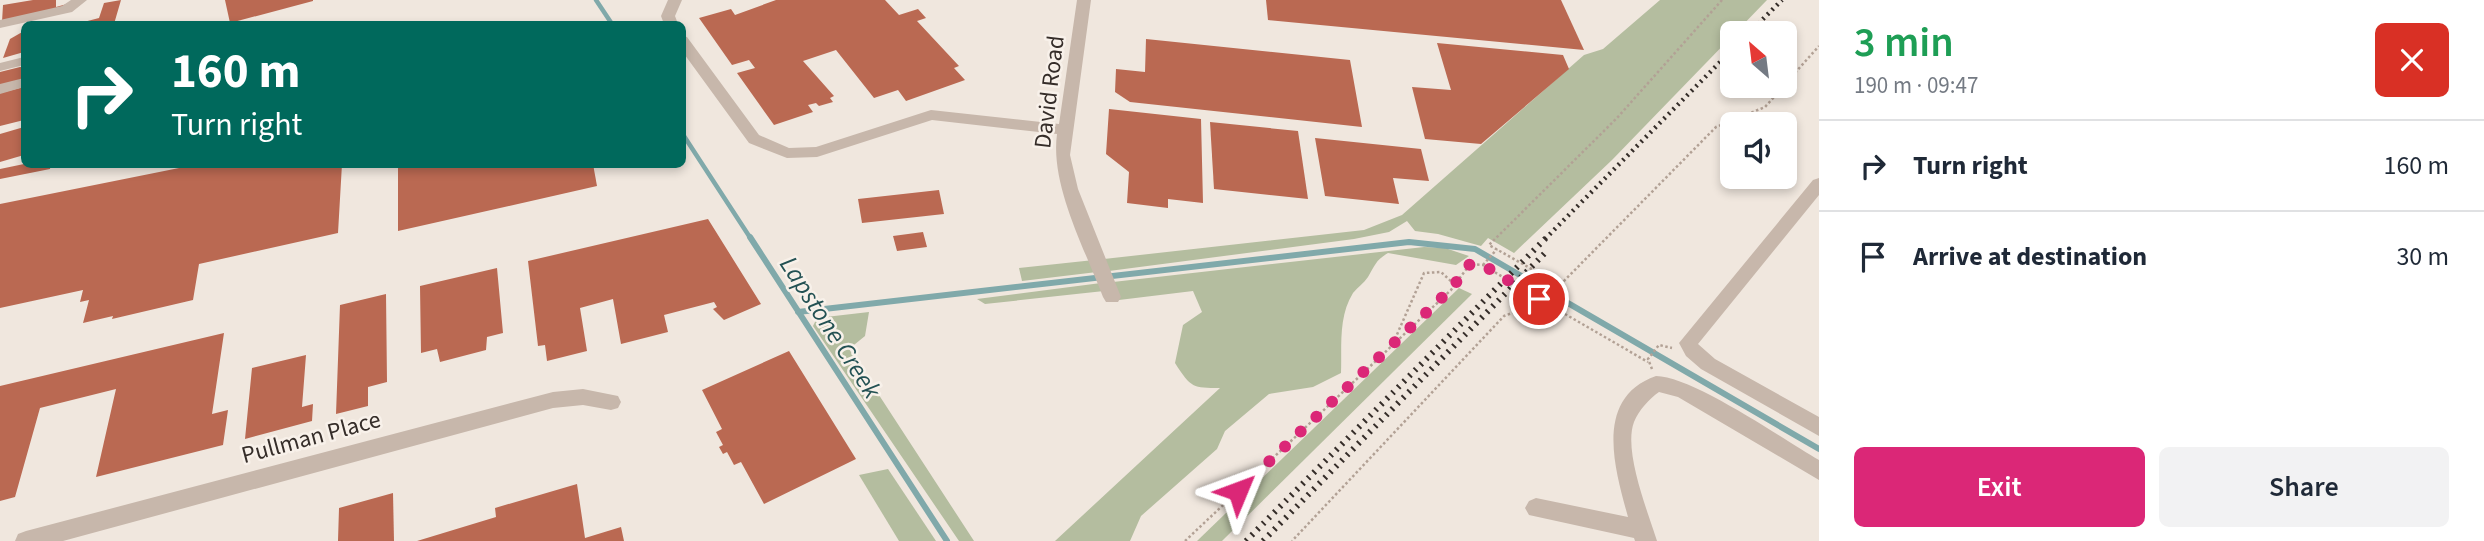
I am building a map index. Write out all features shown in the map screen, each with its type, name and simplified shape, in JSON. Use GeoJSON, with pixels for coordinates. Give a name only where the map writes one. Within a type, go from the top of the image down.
{"type":"FeatureCollection","features":[{"type":"Feature","properties":{"kind":"street"},"geometry":{"type":"LineString","coordinates":[[0,24],[67,9],[80,0]]}},
{"type":"Feature","properties":{"kind":"street"},"geometry":{"type":"LineString","coordinates":[[670,21],[668,16],[675,0]]}},
{"type":"Feature","properties":{"kind":"street","name":"David Road"},"geometry":{"type":"LineString","coordinates":[[1084,0],[1062,155],[1070,189],[1112,297]]}},
{"type":"Feature","properties":{"kind":"street"},"geometry":{"type":"LineString","coordinates":[[686,46],[754,139],[776,150],[797,154],[817,152],[931,115],[1064,130]]}},
{"type":"Feature","properties":{"kind":"street"},"geometry":{"type":"LineString","coordinates":[[0,67],[21,62]]}},
{"type":"Feature","properties":{"kind":"street"},"geometry":{"type":"LineString","coordinates":[[0,89],[21,84]]}},
{"type":"Feature","properties":{"kind":"street"},"geometry":{"type":"LineString","coordinates":[[1819,184],[1688,342],[1698,357],[1708,364],[1819,427]]}},
{"type":"Feature","properties":{"kind":"street"},"geometry":{"type":"LineString","coordinates":[[1536,508],[1644,535],[1621,437],[1624,419],[1650,387],[1662,383],[1677,387],[1819,471]]}},
{"type":"Feature","properties":{"kind":"street","name":"Pullman Place"},"geometry":{"type":"LineString","coordinates":[[26,541],[553,400],[583,397],[611,402]]}},
{"type":"Feature","properties":{"kind":"path"},"geometry":{"type":"LineString","coordinates":[[1722,0],[1616,118],[1489,245],[1560,285],[1716,127],[1765,107],[1773,98]]}},
{"type":"Feature","properties":{"kind":"path"},"geometry":{"type":"LineString","coordinates":[[1797,71],[1819,46]]}},
{"type":"Feature","properties":{"kind":"path"},"geometry":{"type":"LineString","coordinates":[[1483,265],[1497,249]]}},
{"type":"Feature","properties":{"kind":"path"},"geometry":{"type":"LineString","coordinates":[[1185,541],[1455,284],[1470,264],[1483,265],[1648,360],[1659,345]]}},
{"type":"Feature","properties":{"kind":"path"},"geometry":{"type":"LineString","coordinates":[[1394,342],[1424,273],[1441,272],[1455,284]]}},
{"type":"Feature","properties":{"kind":"path"},"geometry":{"type":"LineString","coordinates":[[1292,541],[1504,316],[1536,304],[1539,299]]}},
{"type":"Feature","properties":{"kind":"green space"},"geometry":{"type":"Polygon","coordinates":[[[1660,0],[1767,0],[1747,21],[1720,21],[1720,49],[1612,160],[1514,253],[1488,238],[1481,246],[1438,234],[1415,231],[1407,221],[1389,232],[1354,239],[1109,271],[1104,259],[1364,230],[1402,215],[1584,55],[1603,49],[1660,0]]]}},
{"type":"Feature","properties":{"kind":"green space"},"geometry":{"type":"Polygon","coordinates":[[[1424,247],[1445,248],[1469,256],[1456,265],[1388,253],[1381,258],[1348,302],[1342,332],[1341,373],[1313,387],[1269,394],[1225,431],[1217,449],[1141,516],[1130,541],[1055,541],[1220,388],[1193,385],[1175,363],[1183,325],[1202,312],[1193,291],[1119,300],[1113,282],[1424,247]]]}},
{"type":"Feature","properties":{"kind":"green space"},"geometry":{"type":"Polygon","coordinates":[[[1094,260],[1097,272],[1022,281],[1019,268],[1094,260]]]}},
{"type":"Feature","properties":{"kind":"green space"},"geometry":{"type":"Polygon","coordinates":[[[1101,283],[1104,291],[985,304],[977,299],[1101,283]]]}},
{"type":"Feature","properties":{"kind":"green space"},"geometry":{"type":"Polygon","coordinates":[[[1459,288],[1472,294],[1222,541],[1197,541],[1459,288]]]}},
{"type":"Feature","properties":{"kind":"green space"},"geometry":{"type":"Polygon","coordinates":[[[869,312],[865,336],[849,349],[974,541],[959,541],[813,326],[817,318],[869,312]]]}},
{"type":"Feature","properties":{"kind":"green space"},"geometry":{"type":"Polygon","coordinates":[[[888,469],[936,541],[899,541],[859,475],[888,469]]]}},
{"type":"Feature","properties":{"kind":"building"},"geometry":{"type":"Polygon","coordinates":[[[33,0],[56,0],[56,7],[67,4],[67,8],[2,22],[3,5],[33,0]]]}},
{"type":"Feature","properties":{"kind":"building"},"geometry":{"type":"Polygon","coordinates":[[[121,0],[115,21],[88,21],[99,18],[104,3],[121,0]]]}},
{"type":"Feature","properties":{"kind":"building"},"geometry":{"type":"Polygon","coordinates":[[[225,0],[313,0],[238,21],[230,21],[225,0]]]}},
{"type":"Feature","properties":{"kind":"building"},"geometry":{"type":"Polygon","coordinates":[[[776,0],[885,0],[899,15],[918,9],[926,18],[917,21],[959,66],[954,68],[965,80],[906,101],[898,90],[874,98],[836,50],[803,61],[834,96],[830,98],[833,102],[819,106],[816,103],[808,105],[813,112],[774,125],[737,73],[755,68],[749,60],[732,65],[699,18],[731,9],[735,15],[776,0]]]}},
{"type":"Feature","properties":{"kind":"building"},"geometry":{"type":"Polygon","coordinates":[[[1266,0],[1561,0],[1584,50],[1268,20],[1266,0]]]}},
{"type":"Feature","properties":{"kind":"building"},"geometry":{"type":"Polygon","coordinates":[[[21,33],[21,53],[3,58],[10,39],[21,33]]]}},
{"type":"Feature","properties":{"kind":"building"},"geometry":{"type":"Polygon","coordinates":[[[1146,39],[1350,60],[1362,127],[1130,102],[1115,92],[1116,69],[1145,72],[1146,39]]]}},
{"type":"Feature","properties":{"kind":"building"},"geometry":{"type":"Polygon","coordinates":[[[1437,43],[1563,55],[1569,69],[1481,144],[1425,139],[1412,87],[1451,90],[1437,43]]]}},
{"type":"Feature","properties":{"kind":"building"},"geometry":{"type":"Polygon","coordinates":[[[21,67],[21,82],[0,87],[0,72],[21,67]]]}},
{"type":"Feature","properties":{"kind":"building"},"geometry":{"type":"Polygon","coordinates":[[[21,88],[21,121],[0,126],[0,93],[21,88]]]}},
{"type":"Feature","properties":{"kind":"building"},"geometry":{"type":"Polygon","coordinates":[[[1109,109],[1201,119],[1203,203],[1168,199],[1168,208],[1127,203],[1129,172],[1106,154],[1109,109]]]}},
{"type":"Feature","properties":{"kind":"building"},"geometry":{"type":"Polygon","coordinates":[[[1210,122],[1298,131],[1308,199],[1214,189],[1210,122]]]}},
{"type":"Feature","properties":{"kind":"building"},"geometry":{"type":"Polygon","coordinates":[[[21,128],[21,156],[0,162],[0,134],[21,128]]]}},
{"type":"Feature","properties":{"kind":"building"},"geometry":{"type":"Polygon","coordinates":[[[1315,138],[1421,149],[1429,181],[1393,178],[1399,204],[1325,196],[1315,138]]]}},
{"type":"Feature","properties":{"kind":"building"},"geometry":{"type":"Polygon","coordinates":[[[21,165],[21,168],[50,168],[0,179],[0,169],[21,165]]]}},
{"type":"Feature","properties":{"kind":"building"},"geometry":{"type":"Polygon","coordinates":[[[179,168],[342,168],[338,233],[199,264],[193,300],[83,323],[89,300],[80,302],[83,290],[0,308],[0,204],[179,168]]]}},
{"type":"Feature","properties":{"kind":"building"},"geometry":{"type":"Polygon","coordinates":[[[398,168],[594,168],[597,186],[398,231],[398,168]]]}},
{"type":"Feature","properties":{"kind":"building"},"geometry":{"type":"Polygon","coordinates":[[[939,190],[944,214],[862,223],[858,199],[939,190]]]}},
{"type":"Feature","properties":{"kind":"building"},"geometry":{"type":"Polygon","coordinates":[[[708,219],[761,304],[724,320],[713,309],[717,307],[714,302],[664,315],[668,332],[621,344],[613,299],[580,308],[587,351],[547,361],[545,345],[538,346],[528,261],[708,219]]]}},
{"type":"Feature","properties":{"kind":"building"},"geometry":{"type":"Polygon","coordinates":[[[923,232],[927,247],[897,251],[893,236],[923,232]]]}},
{"type":"Feature","properties":{"kind":"building"},"geometry":{"type":"Polygon","coordinates":[[[497,268],[503,333],[487,337],[486,350],[440,362],[437,349],[421,353],[420,286],[497,268]]]}},
{"type":"Feature","properties":{"kind":"building"},"geometry":{"type":"Polygon","coordinates":[[[386,294],[387,382],[368,387],[368,406],[336,414],[340,305],[386,294]]]}},
{"type":"Feature","properties":{"kind":"building"},"geometry":{"type":"Polygon","coordinates":[[[224,333],[212,414],[228,410],[223,445],[96,477],[116,389],[40,408],[15,497],[0,501],[0,386],[224,333]]]}},
{"type":"Feature","properties":{"kind":"building"},"geometry":{"type":"Polygon","coordinates":[[[789,351],[856,459],[764,504],[741,462],[734,465],[727,452],[723,454],[719,447],[723,445],[716,432],[722,429],[702,390],[789,351]]]}},
{"type":"Feature","properties":{"kind":"building"},"geometry":{"type":"Polygon","coordinates":[[[306,355],[302,407],[313,404],[312,421],[245,439],[252,368],[306,355]]]}},
{"type":"Feature","properties":{"kind":"building"},"geometry":{"type":"Polygon","coordinates":[[[577,484],[585,538],[621,527],[624,541],[417,541],[496,517],[495,508],[577,484]]]}},
{"type":"Feature","properties":{"kind":"building"},"geometry":{"type":"Polygon","coordinates":[[[393,493],[394,541],[338,541],[339,508],[393,493]]]}},
{"type":"Feature","properties":{"kind":"waterway","name":"Lapstone Creek"},"geometry":{"type":"LineString","coordinates":[[596,0],[610,21]]}},
{"type":"Feature","properties":{"kind":"waterway","name":"Lapstone Creek"},"geometry":{"type":"LineString","coordinates":[[686,139],[751,239]]}},
{"type":"Feature","properties":{"kind":"waterway","name":"Lapstone Creek"},"geometry":{"type":"LineString","coordinates":[[750,237],[799,312]]}},
{"type":"Feature","properties":{"kind":"waterway"},"geometry":{"type":"LineString","coordinates":[[799,312],[1409,242],[1475,249],[1819,449]]}},
{"type":"Feature","properties":{"kind":"waterway","name":"Lapstone Creek"},"geometry":{"type":"LineString","coordinates":[[799,312],[947,541]]}},
{"type":"Feature","properties":{"kind":"railway"},"geometry":{"type":"LineString","coordinates":[[1761,21],[1782,0]]}},
{"type":"Feature","properties":{"kind":"railway"},"geometry":{"type":"LineString","coordinates":[[1545,239],[1720,62]]}},
{"type":"Feature","properties":{"kind":"railway"},"geometry":{"type":"LineString","coordinates":[[1246,541],[1547,237]]}},
{"type":"Feature","properties":{"kind":"railway"},"geometry":{"type":"LineString","coordinates":[[1263,541],[1545,253]]}},
{"type":"Feature","properties":{"kind":"route"},"geometry":{"type":"LineString","coordinates":[[1238,491],[1451,289],[1470,264],[1483,265],[1539,299]]}}]}
